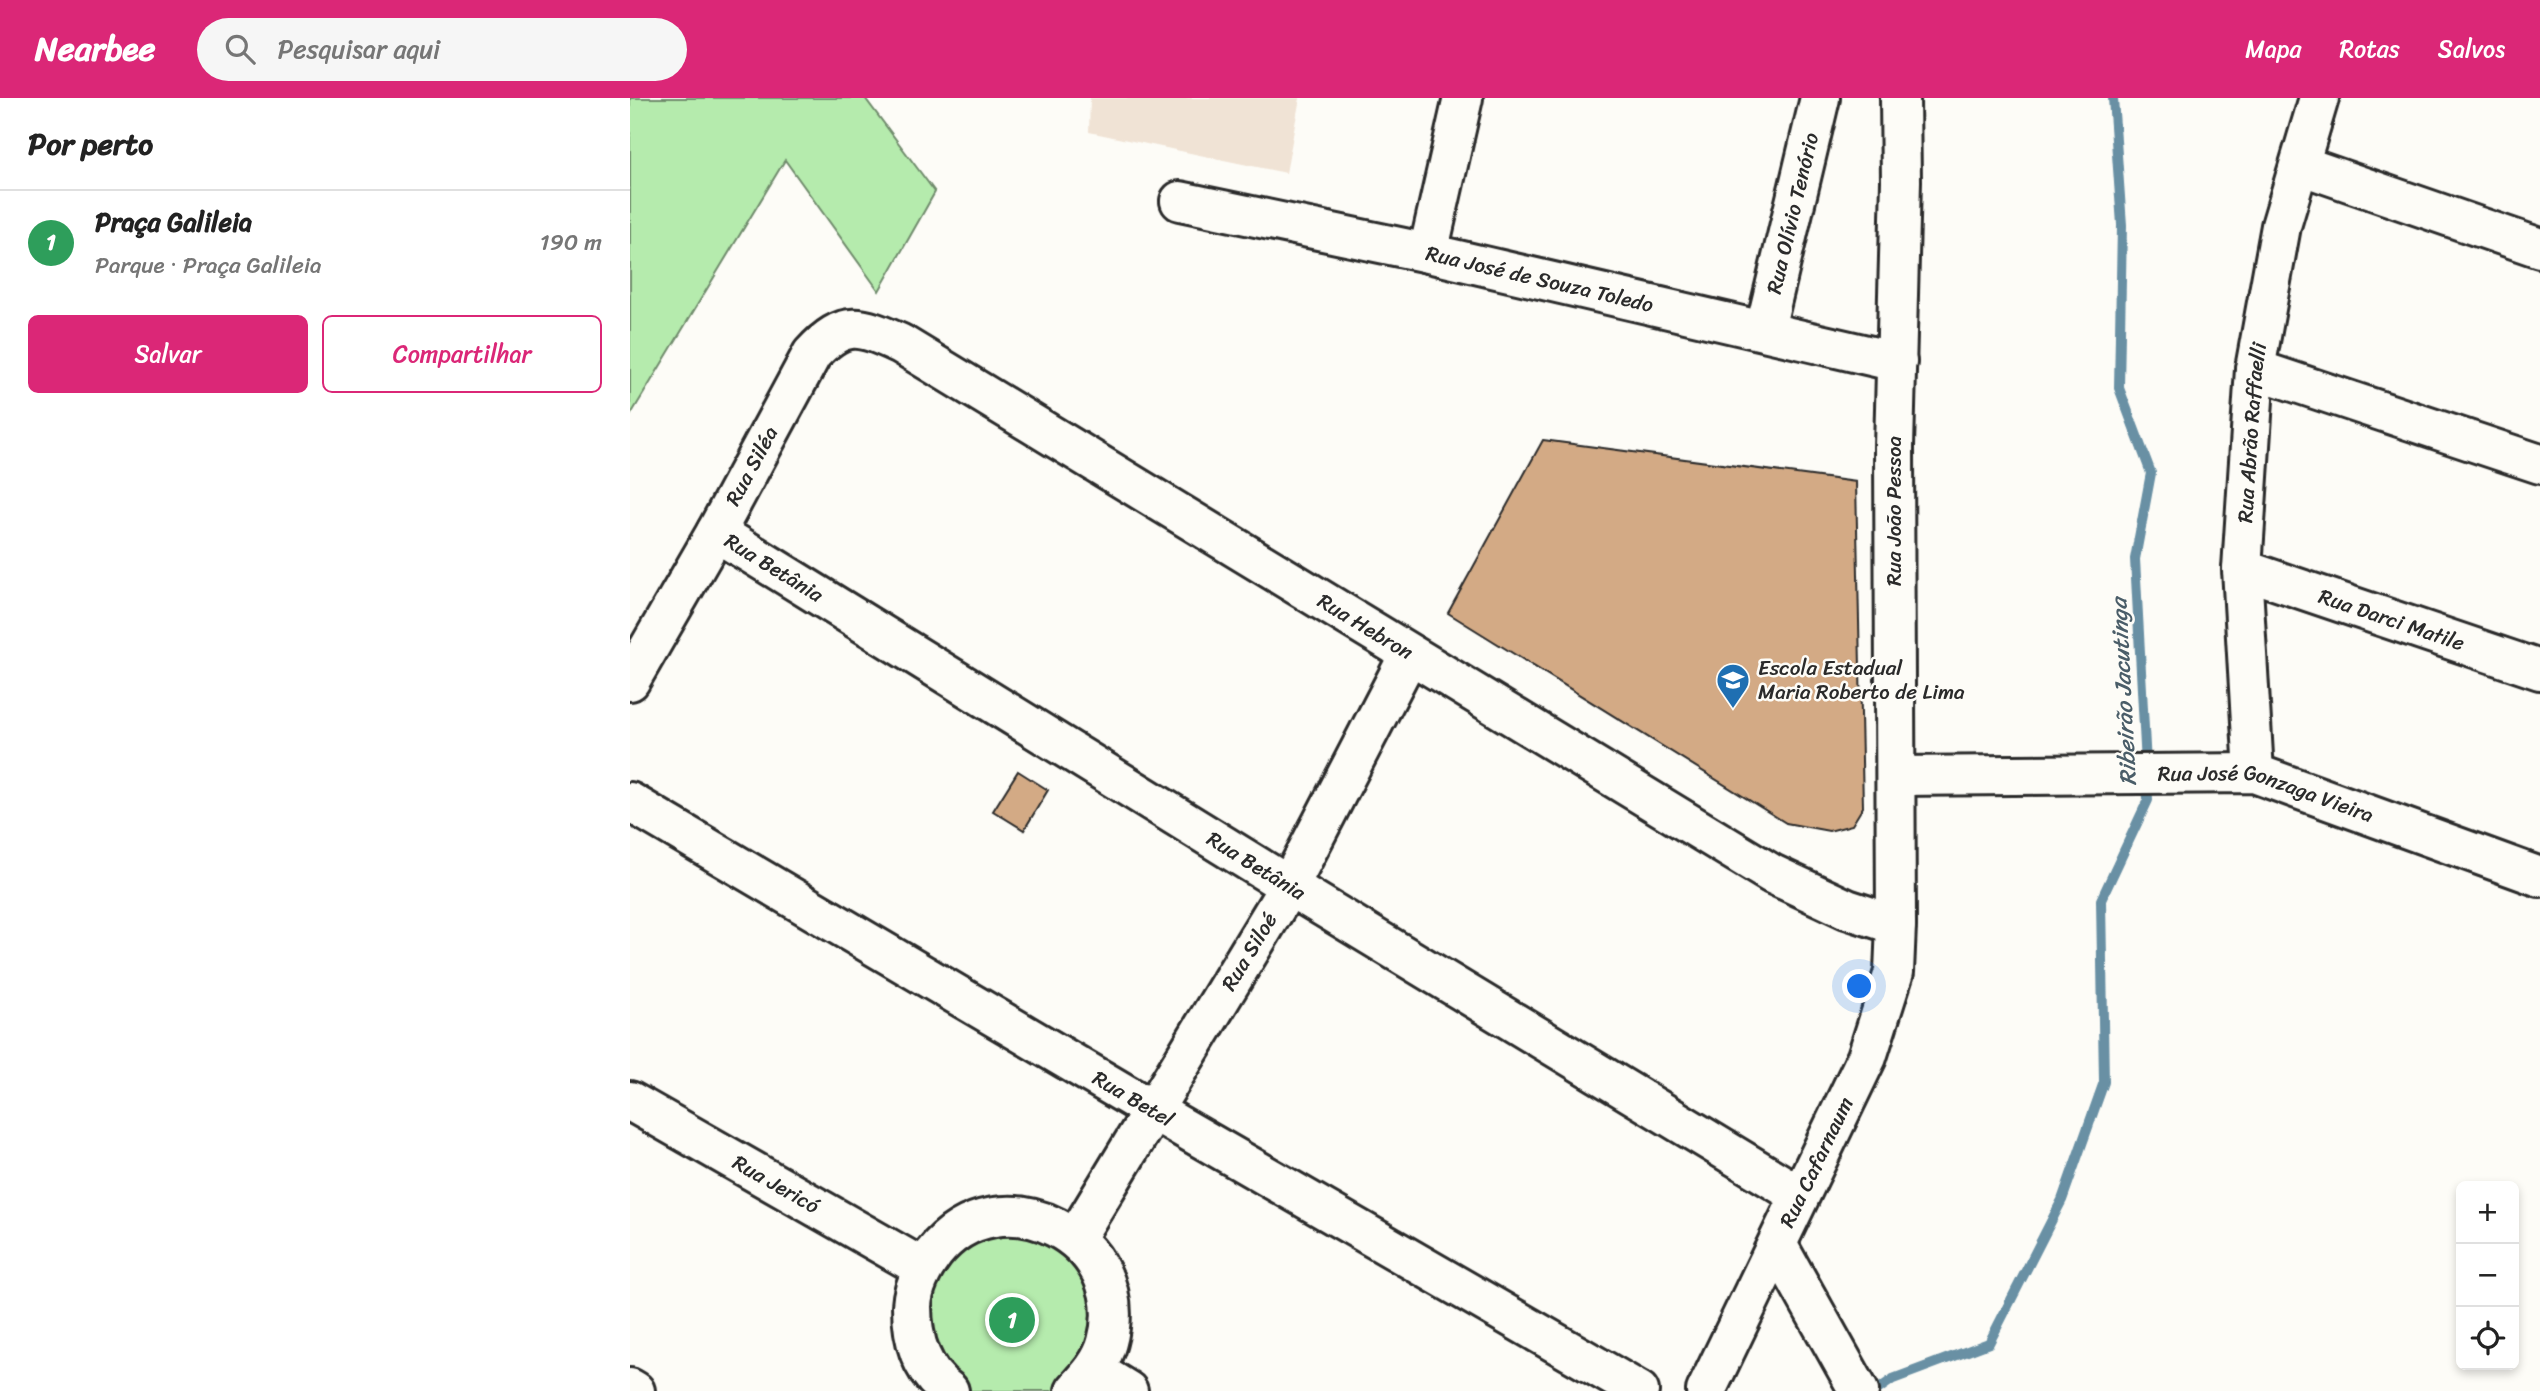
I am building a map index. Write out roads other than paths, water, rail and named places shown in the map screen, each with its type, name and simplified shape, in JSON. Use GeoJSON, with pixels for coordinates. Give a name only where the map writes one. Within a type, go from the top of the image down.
{"type":"FeatureCollection","features":[{"type":"Feature","properties":{"kind":"street"},"geometry":{"type":"LineString","coordinates":[[1428,253],[1463,98]]}},
{"type":"Feature","properties":{"kind":"street","name":"Rua Olívio Tenório"},"geometry":{"type":"LineString","coordinates":[[1765,330],[1820,98]]}},
{"type":"Feature","properties":{"kind":"street","name":"Rua João Pessoa"},"geometry":{"type":"LineString","coordinates":[[1896,925],[1894,447],[1900,98]]}},
{"type":"Feature","properties":{"kind":"street","name":"Rua Abrão Raffaelli"},"geometry":{"type":"LineString","coordinates":[[2254,773],[2242,569],[2255,369],[2281,226],[2319,98]]}},
{"type":"Feature","properties":{"kind":"street"},"geometry":{"type":"LineString","coordinates":[[2300,165],[2540,248]]}},
{"type":"Feature","properties":{"kind":"street","name":"Rua José de Souza Toledo"},"geometry":{"type":"LineString","coordinates":[[1180,201],[1428,253],[1897,362]]}},
{"type":"Feature","properties":{"kind":"street","name":"Rua Hebron"},"geometry":{"type":"LineString","coordinates":[[838,332],[850,328],[864,330],[901,344],[1772,874],[1847,909],[1896,925]]}},
{"type":"Feature","properties":{"kind":"street","name":"Rua Siléa"},"geometry":{"type":"LineString","coordinates":[[630,681],[716,532],[812,355],[825,340],[838,332]]}},
{"type":"Feature","properties":{"kind":"street"},"geometry":{"type":"LineString","coordinates":[[2255,369],[2540,464]]}},
{"type":"Feature","properties":{"kind":"street","name":"Rua Betânia"},"geometry":{"type":"LineString","coordinates":[[716,532],[1289,886],[1799,1195]]}},
{"type":"Feature","properties":{"kind":"street","name":"Rua Darci Matile"},"geometry":{"type":"LineString","coordinates":[[2242,569],[2540,670]]}},
{"type":"Feature","properties":{"kind":"street","name":"Rua Siloé"},"geometry":{"type":"LineString","coordinates":[[1075,1238],[1289,886],[1409,655]]}},
{"type":"Feature","properties":{"kind":"street","name":"Rua José Gonzaga Vieira"},"geometry":{"type":"LineString","coordinates":[[1896,776],[2254,773],[2540,877]]}},
{"type":"Feature","properties":{"kind":"street","name":"Rua Betel"},"geometry":{"type":"LineString","coordinates":[[630,802],[1154,1111],[1639,1391]]}},
{"type":"Feature","properties":{"kind":"street","name":"Rua Cafarnaum"},"geometry":{"type":"LineString","coordinates":[[1706,1391],[1867,1057],[1894,972],[1896,925]]}},
{"type":"Feature","properties":{"kind":"street","name":"Rua Jericó"},"geometry":{"type":"LineString","coordinates":[[630,1101],[923,1268]]}},
{"type":"Feature","properties":{"kind":"street"},"geometry":{"type":"LineString","coordinates":[[948,1391],[921,1359],[912,1329],[913,1297],[923,1268],[945,1240],[975,1222],[1010,1216],[1045,1221],[1075,1238],[1094,1260],[1107,1286],[1111,1315],[1107,1344],[1084,1380],[1128,1391]]}},
{"type":"Feature","properties":{"kind":"street"},"geometry":{"type":"LineString","coordinates":[[1778,1246],[1857,1387]]}},
{"type":"Feature","properties":{"kind":"street"},"geometry":{"type":"LineString","coordinates":[[630,1388],[635,1391]]}},
{"type":"Feature","properties":{"kind":"waterway","name":"Ribeirão Jacutinga"},"geometry":{"type":"LineString","coordinates":[[2113,98],[2122,225],[2119,388],[2151,473],[2135,559],[2146,765]]}},
{"type":"Feature","properties":{"kind":"waterway","name":"Ribeirão Jacutinga"},"geometry":{"type":"LineString","coordinates":[[1876,1391],[1893,1379],[1989,1343],[2062,1200],[2104,1082],[2101,900],[2148,800],[2147,780]]}},
{"type":"Feature","properties":{"kind":"place","name":"Escola Estadual Maria Roberto de Lima"},"geometry":{"type":"Point","coordinates":[1733,710]}},
{"type":"Feature","properties":{"kind":"place","name":"Praça Galileia"},"geometry":{"type":"Point","coordinates":[1012,1320]}}]}
